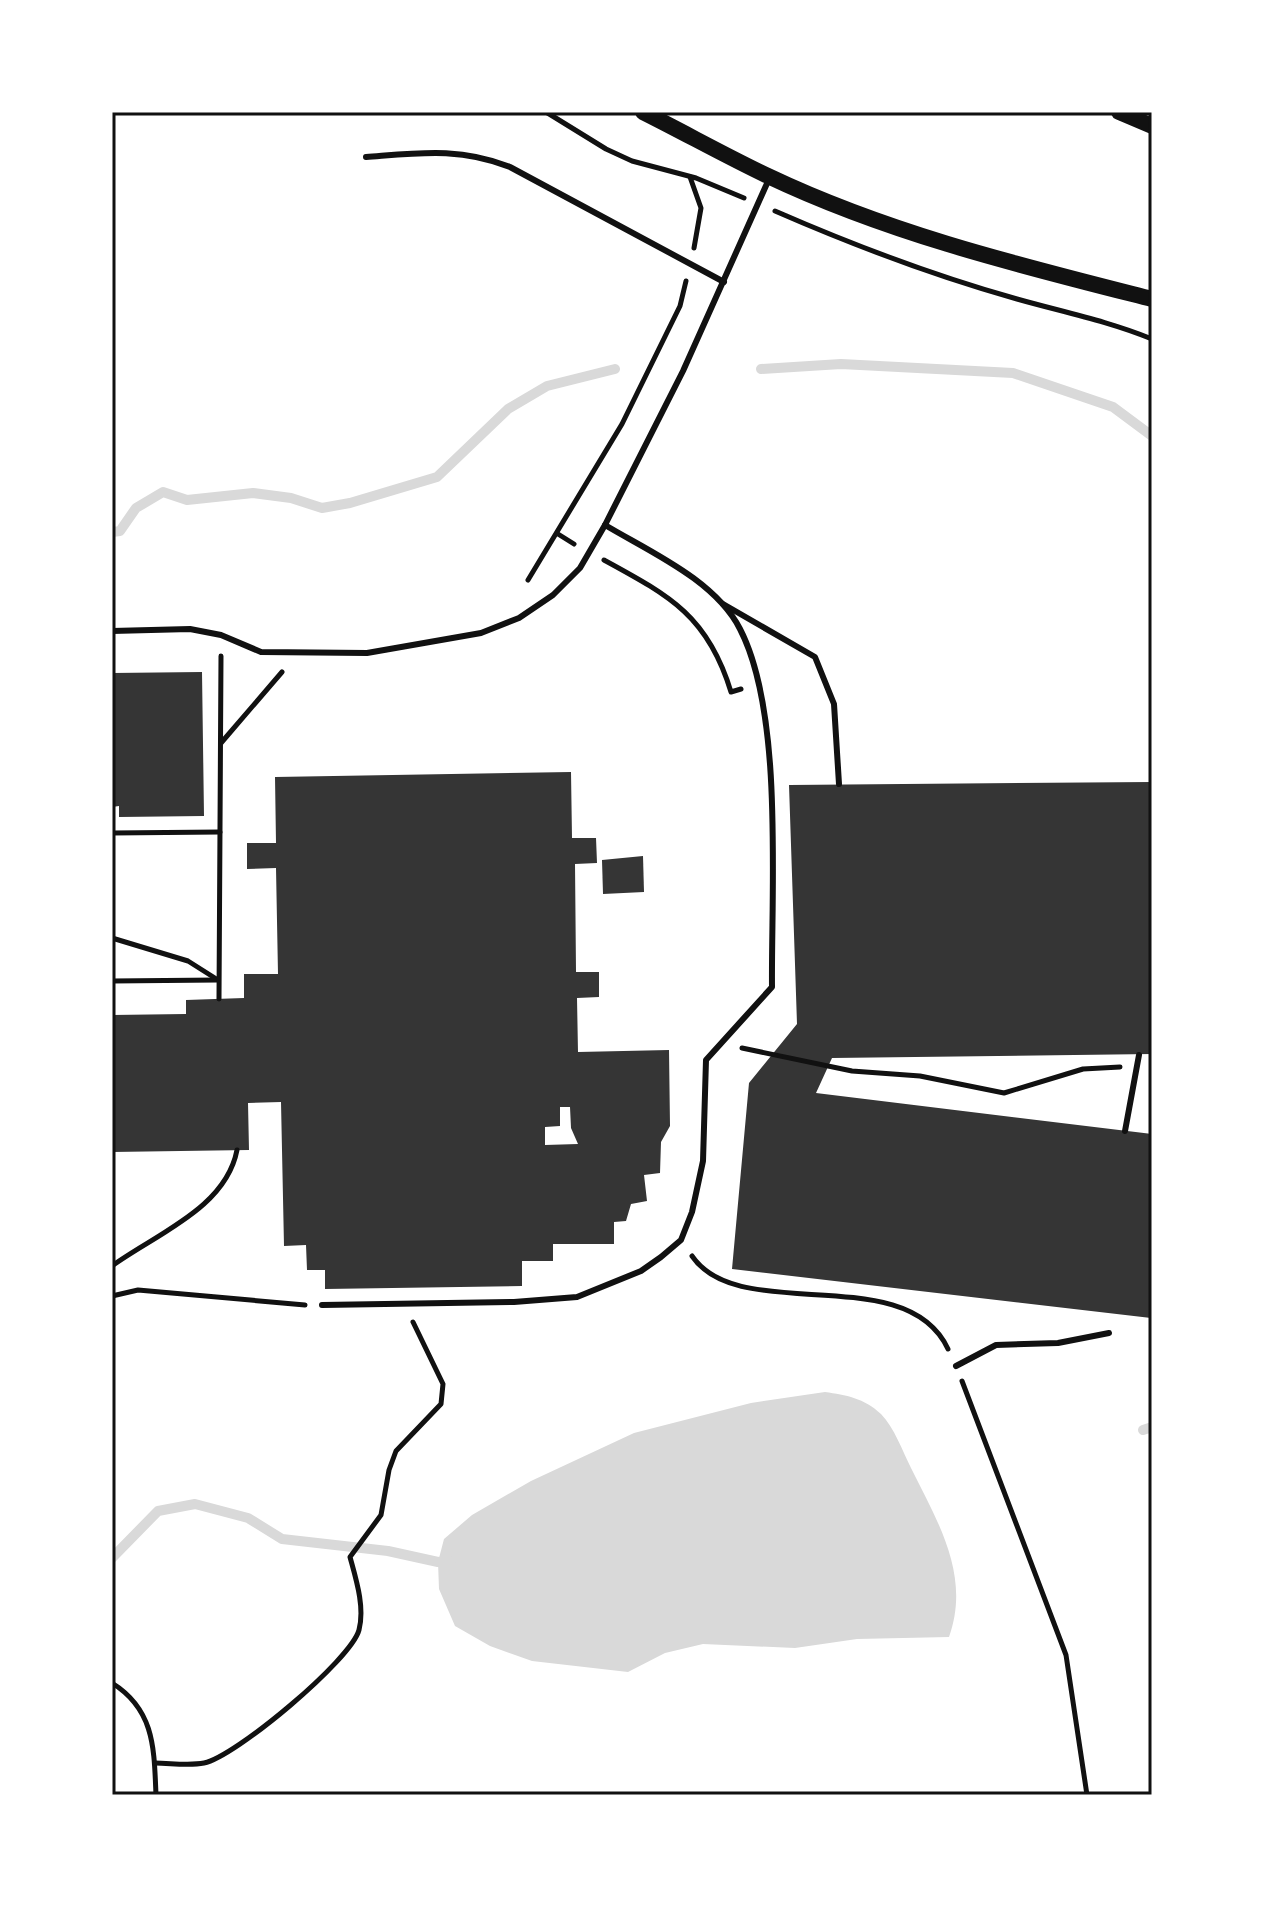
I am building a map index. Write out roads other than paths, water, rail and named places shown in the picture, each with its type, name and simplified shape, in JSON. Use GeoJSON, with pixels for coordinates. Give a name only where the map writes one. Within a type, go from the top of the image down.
{"type":"FeatureCollection","features":[{"type":"Feature","properties":{"kind":"main road"},"geometry":{"type":"LineString","coordinates":[[643,112],[770,177],[916,234],[1035,270],[1152,299]]}},
{"type":"Feature","properties":{"kind":"main road"},"geometry":{"type":"LineString","coordinates":[[1119,112],[1152,126]]}},
{"type":"Feature","properties":{"kind":"lane"},"geometry":{"type":"LineString","coordinates":[[366,157],[451,152],[480,155],[510,167],[724,282]]}},
{"type":"Feature","properties":{"kind":"lane"},"geometry":{"type":"LineString","coordinates":[[112,631],[190,629],[221,635],[261,652],[382,651],[481,633],[553,595],[580,568],[605,525],[724,282],[770,177]]}},
{"type":"Feature","properties":{"kind":"lane"},"geometry":{"type":"LineString","coordinates":[[322,1305],[514,1302],[577,1297],[641,1271],[681,1240],[692,1212],[703,1161],[706,1060],[772,987],[766,720],[740,628],[692,578],[605,525]]}},
{"type":"Feature","properties":{"kind":"lane"},"geometry":{"type":"LineString","coordinates":[[716,601],[815,657],[834,704],[839,784]]}},
{"type":"Feature","properties":{"kind":"lane"},"geometry":{"type":"LineString","coordinates":[[1125,1131],[1139,1055]]}},
{"type":"Feature","properties":{"kind":"lane"},"geometry":{"type":"LineString","coordinates":[[956,1366],[996,1345],[1058,1343],[1109,1333]]}},
{"type":"Feature","properties":{"kind":"waterway"},"geometry":{"type":"LineString","coordinates":[[761,369],[841,364],[1013,373],[1113,407],[1152,436]]}},
{"type":"Feature","properties":{"kind":"waterway"},"geometry":{"type":"LineString","coordinates":[[112,532],[120,531],[136,508],[163,492],[187,500],[253,493],[291,498],[322,508],[350,503],[437,477],[508,409],[547,386],[615,369]]}},
{"type":"Feature","properties":{"kind":"waterway"},"geometry":{"type":"LineString","coordinates":[[1143,1430],[1152,1427]]}},
{"type":"Feature","properties":{"kind":"waterway"},"geometry":{"type":"LineString","coordinates":[[112,1558],[158,1511],[195,1504],[248,1518],[282,1539],[388,1551],[438,1562],[451,1561]]}}]}
